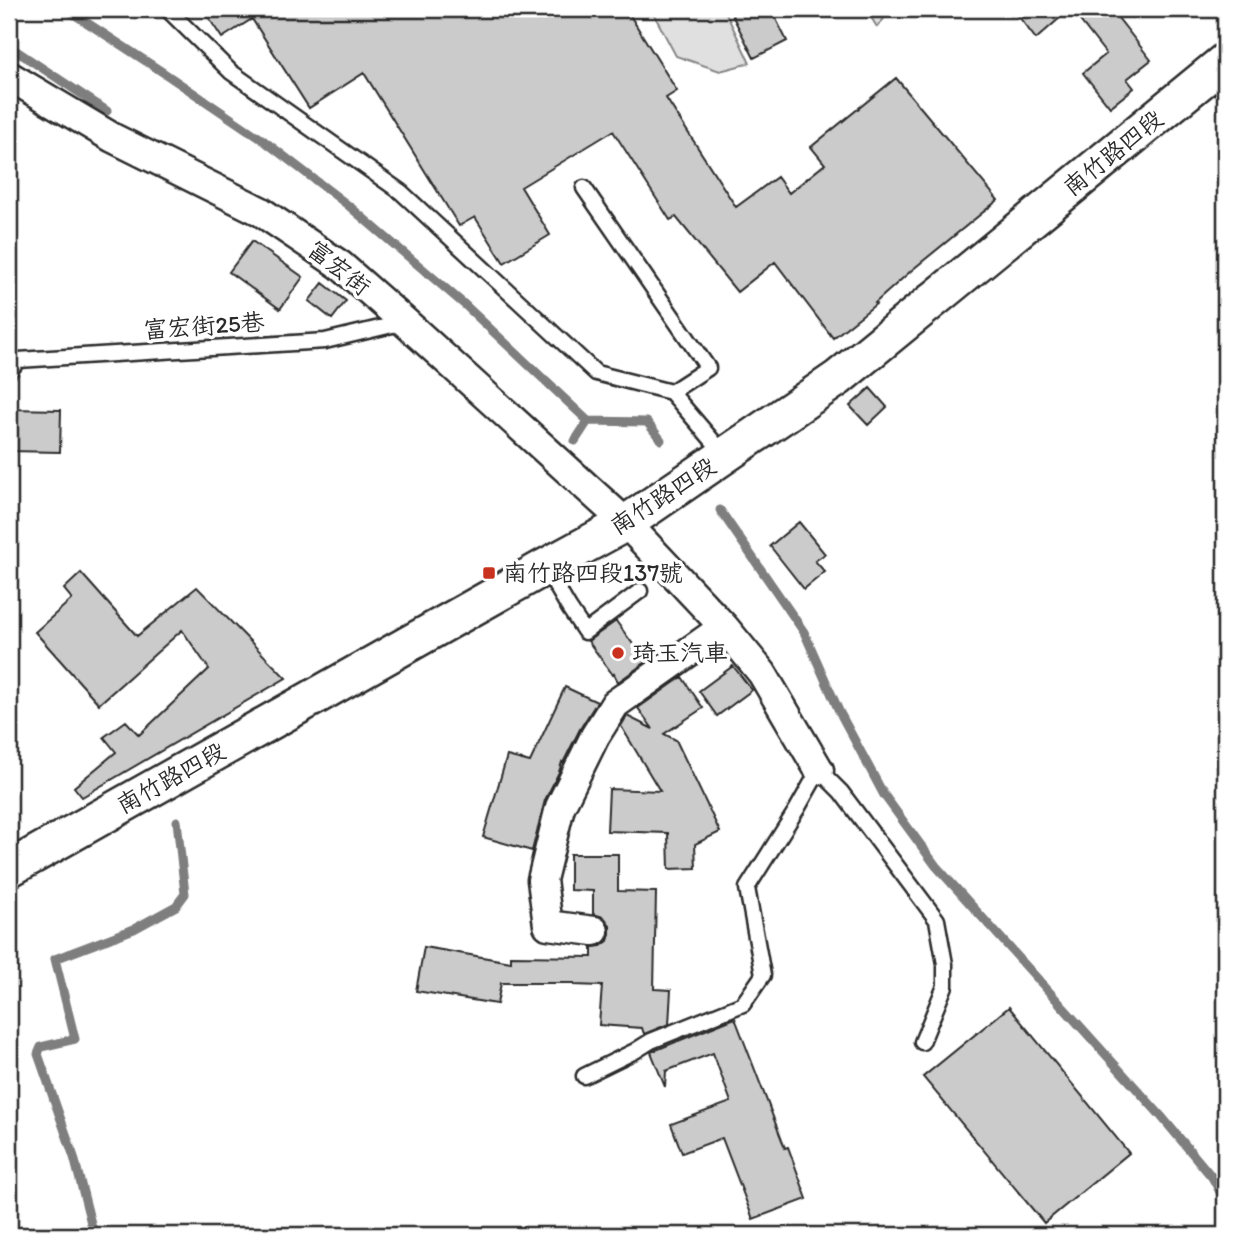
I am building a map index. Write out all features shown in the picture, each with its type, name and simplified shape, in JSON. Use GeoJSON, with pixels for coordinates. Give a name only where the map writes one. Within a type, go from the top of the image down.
{"type":"FeatureCollection","features":[{"type":"Feature","properties":{"kind":"street","name":"南竹路四段"},"geometry":{"type":"LineString","coordinates":[[9,869],[626,523],[838,378],[1225,61]]}},
{"type":"Feature","properties":{"kind":"street","name":"富宏街"},"geometry":{"type":"LineString","coordinates":[[9,76],[113,138],[260,211],[340,265],[626,523],[762,673],[819,770]]}},
{"type":"Feature","properties":{"kind":"street"},"geometry":{"type":"LineString","coordinates":[[594,931],[548,925],[542,880],[560,807],[595,736],[615,704],[723,627]]}},
{"type":"Feature","properties":{"kind":"lane"},"geometry":{"type":"LineString","coordinates":[[167,9],[231,72],[401,192],[596,373],[671,392],[725,455]]}},
{"type":"Feature","properties":{"kind":"lane"},"geometry":{"type":"LineString","coordinates":[[584,188],[708,368],[671,392]]}},
{"type":"Feature","properties":{"kind":"lane","name":"富宏街25巷"},"geometry":{"type":"LineString","coordinates":[[9,372],[18,360],[326,341],[405,322]]}},
{"type":"Feature","properties":{"kind":"lane"},"geometry":{"type":"LineString","coordinates":[[545,567],[585,632],[640,591]]}},
{"type":"Feature","properties":{"kind":"lane"},"geometry":{"type":"LineString","coordinates":[[584,1076],[651,1041],[743,1004],[763,975],[747,888],[819,770],[841,792],[937,920],[946,964],[946,986],[922,1042]]}},
{"type":"Feature","properties":{"kind":"shaded area"},"geometry":{"type":"Polygon","coordinates":[[[651,9],[724,9],[750,63],[720,71],[676,56],[651,9]]]}},
{"type":"Feature","properties":{"kind":"shaded area"},"geometry":{"type":"Polygon","coordinates":[[[866,9],[892,9],[877,27],[866,9]]]}},
{"type":"Feature","properties":{"kind":"building"},"geometry":{"type":"Polygon","coordinates":[[[203,9],[626,9],[677,91],[666,98],[736,207],[777,177],[789,193],[825,164],[811,147],[896,78],[998,200],[833,338],[775,262],[737,292],[676,217],[670,220],[613,131],[521,187],[550,235],[504,263],[475,217],[459,226],[364,73],[309,108],[252,19],[222,38],[203,9]]]}},
{"type":"Feature","properties":{"kind":"building"},"geometry":{"type":"Polygon","coordinates":[[[729,9],[771,9],[787,41],[754,58],[729,9]]]}},
{"type":"Feature","properties":{"kind":"building"},"geometry":{"type":"Polygon","coordinates":[[[1013,9],[1070,9],[1036,39],[1013,9]]]}},
{"type":"Feature","properties":{"kind":"building"},"geometry":{"type":"Polygon","coordinates":[[[1071,9],[1111,9],[1151,60],[1127,79],[1134,88],[1110,107],[1083,73],[1106,54],[1071,9]]]}},
{"type":"Feature","properties":{"kind":"building"},"geometry":{"type":"Polygon","coordinates":[[[252,241],[303,277],[280,309],[229,272],[252,241]]]}},
{"type":"Feature","properties":{"kind":"building"},"geometry":{"type":"Polygon","coordinates":[[[323,283],[346,301],[332,319],[309,301],[323,283]]]}},
{"type":"Feature","properties":{"kind":"building"},"geometry":{"type":"Polygon","coordinates":[[[870,388],[887,407],[868,425],[850,406],[870,388]]]}},
{"type":"Feature","properties":{"kind":"building"},"geometry":{"type":"Polygon","coordinates":[[[9,409],[61,410],[60,452],[9,451],[9,409]]]}},
{"type":"Feature","properties":{"kind":"building"},"geometry":{"type":"Polygon","coordinates":[[[799,522],[825,554],[815,561],[825,572],[804,589],[770,546],[799,522]]]}},
{"type":"Feature","properties":{"kind":"building"},"geometry":{"type":"Polygon","coordinates":[[[81,573],[137,636],[197,587],[286,678],[82,797],[74,787],[116,752],[104,737],[126,721],[139,735],[209,669],[182,630],[99,704],[35,632],[72,599],[64,589],[81,573]]]}},
{"type":"Feature","properties":{"kind":"building","name":"琦玉汽車"},"geometry":{"type":"Polygon","coordinates":[[[616,621],[646,662],[618,682],[588,641],[616,621]]]}},
{"type":"Feature","properties":{"kind":"building"},"geometry":{"type":"Polygon","coordinates":[[[733,666],[752,690],[717,716],[699,691],[733,666]]]}},
{"type":"Feature","properties":{"kind":"building"},"geometry":{"type":"Polygon","coordinates":[[[682,677],[703,708],[664,734],[676,740],[720,832],[695,844],[696,868],[669,869],[668,833],[607,831],[609,789],[660,791],[621,726],[627,716],[653,729],[638,708],[682,677]]]}},
{"type":"Feature","properties":{"kind":"building"},"geometry":{"type":"Polygon","coordinates":[[[565,687],[597,702],[562,762],[545,800],[532,851],[483,837],[507,756],[530,762],[565,687]]]}},
{"type":"Feature","properties":{"kind":"building"},"geometry":{"type":"Polygon","coordinates":[[[570,854],[618,854],[618,891],[656,892],[654,989],[671,990],[669,1024],[644,1034],[642,1028],[599,1025],[602,986],[574,983],[501,983],[497,1004],[416,991],[424,947],[511,962],[511,956],[592,957],[592,947],[601,946],[608,941],[610,925],[604,917],[593,914],[593,891],[570,890],[570,854]]]}},
{"type":"Feature","properties":{"kind":"building"},"geometry":{"type":"Polygon","coordinates":[[[1009,1007],[1129,1153],[1044,1223],[923,1077],[1009,1007]]]}},
{"type":"Feature","properties":{"kind":"building"},"geometry":{"type":"Polygon","coordinates":[[[735,1018],[807,1199],[753,1219],[722,1138],[682,1153],[671,1124],[731,1102],[713,1053],[666,1071],[665,1087],[651,1052],[735,1018]]]}},
{"type":"Feature","properties":{"kind":"waterway"},"geometry":{"type":"LineString","coordinates":[[66,9],[263,140],[349,206],[465,305],[588,421],[647,422],[661,440]]}},
{"type":"Feature","properties":{"kind":"waterway"},"geometry":{"type":"LineString","coordinates":[[9,46],[107,111]]}},
{"type":"Feature","properties":{"kind":"waterway"},"geometry":{"type":"LineString","coordinates":[[575,441],[588,421]]}},
{"type":"Feature","properties":{"kind":"waterway"},"geometry":{"type":"LineString","coordinates":[[720,510],[804,632],[839,711],[884,795],[936,866],[1161,1116],[1212,1177],[1225,1201]]}},
{"type":"Feature","properties":{"kind":"waterway"},"geometry":{"type":"LineString","coordinates":[[94,1235],[74,1157],[38,1054],[41,1047],[75,1039],[55,959],[134,929],[176,906],[185,894],[177,821]]}},
{"type":"Feature","properties":{"kind":"place","name":"南竹路四段137號"},"geometry":{"type":"Point","coordinates":[489,573]}},
{"type":"Feature","properties":{"kind":"place","name":"琦玉汽車"},"geometry":{"type":"Point","coordinates":[618,653]}}]}
